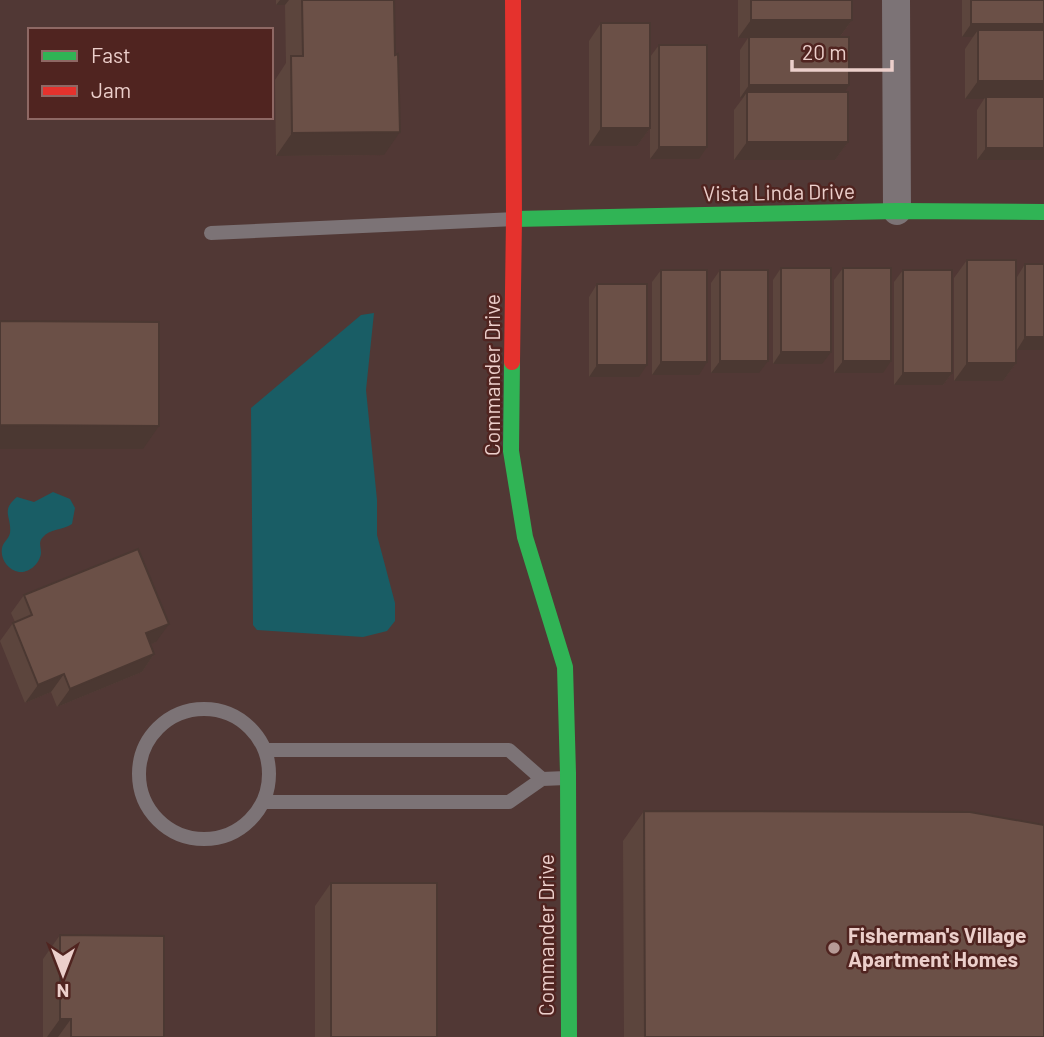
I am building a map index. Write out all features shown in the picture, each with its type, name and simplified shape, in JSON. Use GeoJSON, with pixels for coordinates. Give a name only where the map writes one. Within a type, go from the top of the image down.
{"type":"FeatureCollection","features":[{"type":"Feature","properties":{"kind":"street","name":"Commander Drive"},"geometry":{"type":"LineString","coordinates":[[513,0],[511,452],[525,537],[565,667],[569,1037]]}},
{"type":"Feature","properties":{"kind":"street"},"geometry":{"type":"LineString","coordinates":[[896,0],[897,211]]}},
{"type":"Feature","properties":{"kind":"street","name":"Vista Linda Drive"},"geometry":{"type":"LineString","coordinates":[[514,219],[897,211],[1044,212]]}},
{"type":"Feature","properties":{"kind":"lane"},"geometry":{"type":"LineString","coordinates":[[211,233],[514,219]]}},
{"type":"Feature","properties":{"kind":"lane"},"geometry":{"type":"LineString","coordinates":[[212,709],[228,712],[255,732],[266,750],[269,772],[267,793],[263,802],[258,812],[242,827],[223,837],[201,839],[180,835],[161,823],[147,806],[139,786],[139,764],[146,743],[158,726],[184,711],[212,709]]}},
{"type":"Feature","properties":{"kind":"lane"},"geometry":{"type":"LineString","coordinates":[[266,750],[509,750],[542,779]]}},
{"type":"Feature","properties":{"kind":"lane"},"geometry":{"type":"LineString","coordinates":[[263,802],[509,802],[542,779],[568,778]]}},
{"type":"Feature","properties":{"kind":"water"},"geometry":{"type":"Polygon","coordinates":[[[374,313],[366,390],[377,500],[377,535],[395,603],[395,621],[387,631],[363,637],[257,630],[253,625],[251,408],[361,315],[374,313]]]}},
{"type":"Feature","properties":{"kind":"water"},"geometry":{"type":"Polygon","coordinates":[[[53,492],[70,499],[75,508],[72,524],[46,534],[40,544],[40,557],[31,569],[19,572],[11,569],[2,556],[3,546],[10,533],[9,506],[17,497],[34,502],[53,492]]]}},
{"type":"Feature","properties":{"kind":"building"},"geometry":{"type":"Polygon","coordinates":[[[302,0],[394,0],[400,132],[292,133],[291,56],[303,56],[302,0]]]}},
{"type":"Feature","properties":{"kind":"building"},"geometry":{"type":"Polygon","coordinates":[[[751,0],[852,0],[852,20],[751,20],[751,0]]]}},
{"type":"Feature","properties":{"kind":"building"},"geometry":{"type":"Polygon","coordinates":[[[971,0],[1044,0],[1044,24],[971,24],[971,0]]]}},
{"type":"Feature","properties":{"kind":"building"},"geometry":{"type":"Polygon","coordinates":[[[601,23],[650,23],[650,128],[601,128],[601,23]]]}},
{"type":"Feature","properties":{"kind":"building"},"geometry":{"type":"Polygon","coordinates":[[[978,30],[1044,30],[1044,81],[978,81],[978,30]]]}},
{"type":"Feature","properties":{"kind":"building"},"geometry":{"type":"Polygon","coordinates":[[[749,37],[849,37],[849,85],[749,85],[749,37]]]}},
{"type":"Feature","properties":{"kind":"building"},"geometry":{"type":"Polygon","coordinates":[[[659,45],[707,45],[707,147],[659,147],[659,45]]]}},
{"type":"Feature","properties":{"kind":"building"},"geometry":{"type":"Polygon","coordinates":[[[747,92],[848,92],[848,142],[747,142],[747,92]]]}},
{"type":"Feature","properties":{"kind":"building"},"geometry":{"type":"Polygon","coordinates":[[[986,97],[1044,97],[1044,148],[986,148],[986,97]]]}},
{"type":"Feature","properties":{"kind":"building"},"geometry":{"type":"Polygon","coordinates":[[[967,260],[1016,260],[1016,363],[967,363],[967,260]]]}},
{"type":"Feature","properties":{"kind":"building"},"geometry":{"type":"Polygon","coordinates":[[[1025,264],[1044,264],[1044,337],[1025,337],[1025,264]]]}},
{"type":"Feature","properties":{"kind":"building"},"geometry":{"type":"Polygon","coordinates":[[[781,268],[831,268],[831,352],[781,352],[781,268]]]}},
{"type":"Feature","properties":{"kind":"building"},"geometry":{"type":"Polygon","coordinates":[[[843,268],[891,268],[891,361],[843,361],[843,268]]]}},
{"type":"Feature","properties":{"kind":"building"},"geometry":{"type":"Polygon","coordinates":[[[661,270],[707,270],[707,362],[661,362],[661,270]]]}},
{"type":"Feature","properties":{"kind":"building"},"geometry":{"type":"Polygon","coordinates":[[[720,270],[768,270],[768,361],[720,361],[720,270]]]}},
{"type":"Feature","properties":{"kind":"building"},"geometry":{"type":"Polygon","coordinates":[[[903,270],[952,270],[952,373],[903,373],[903,270]]]}},
{"type":"Feature","properties":{"kind":"building"},"geometry":{"type":"Polygon","coordinates":[[[597,284],[647,284],[647,365],[597,365],[597,284]]]}},
{"type":"Feature","properties":{"kind":"building"},"geometry":{"type":"Polygon","coordinates":[[[0,321],[159,322],[159,426],[0,425],[0,321]]]}},
{"type":"Feature","properties":{"kind":"building"},"geometry":{"type":"Polygon","coordinates":[[[138,549],[169,624],[146,633],[154,654],[70,689],[64,674],[38,685],[13,623],[32,615],[24,595],[138,549]]]}},
{"type":"Feature","properties":{"kind":"building","name":"Fisherman's Village Apartment Homes"},"geometry":{"type":"Polygon","coordinates":[[[644,811],[970,812],[1044,825],[1044,1037],[645,1037],[644,811]]]}},
{"type":"Feature","properties":{"kind":"building"},"geometry":{"type":"Polygon","coordinates":[[[331,883],[437,883],[437,1037],[331,1037],[331,883]]]}},
{"type":"Feature","properties":{"kind":"building"},"geometry":{"type":"Polygon","coordinates":[[[60,935],[164,936],[164,1037],[71,1037],[71,1019],[60,1019],[60,935]]]}},
{"type":"Feature","properties":{"kind":"traffic: fast"},"geometry":{"type":"LineString","coordinates":[[514,219],[897,211],[1044,212]]}},
{"type":"Feature","properties":{"kind":"traffic: fast"},"geometry":{"type":"LineString","coordinates":[[512,362],[511,451],[525,537],[565,667],[569,1037]]}},
{"type":"Feature","properties":{"kind":"traffic: jam"},"geometry":{"type":"LineString","coordinates":[[512,362],[513,0]]}},
{"type":"Feature","properties":{"kind":"place","name":"Fisherman's Village Apartment Homes"},"geometry":{"type":"Point","coordinates":[834,948]}}]}
